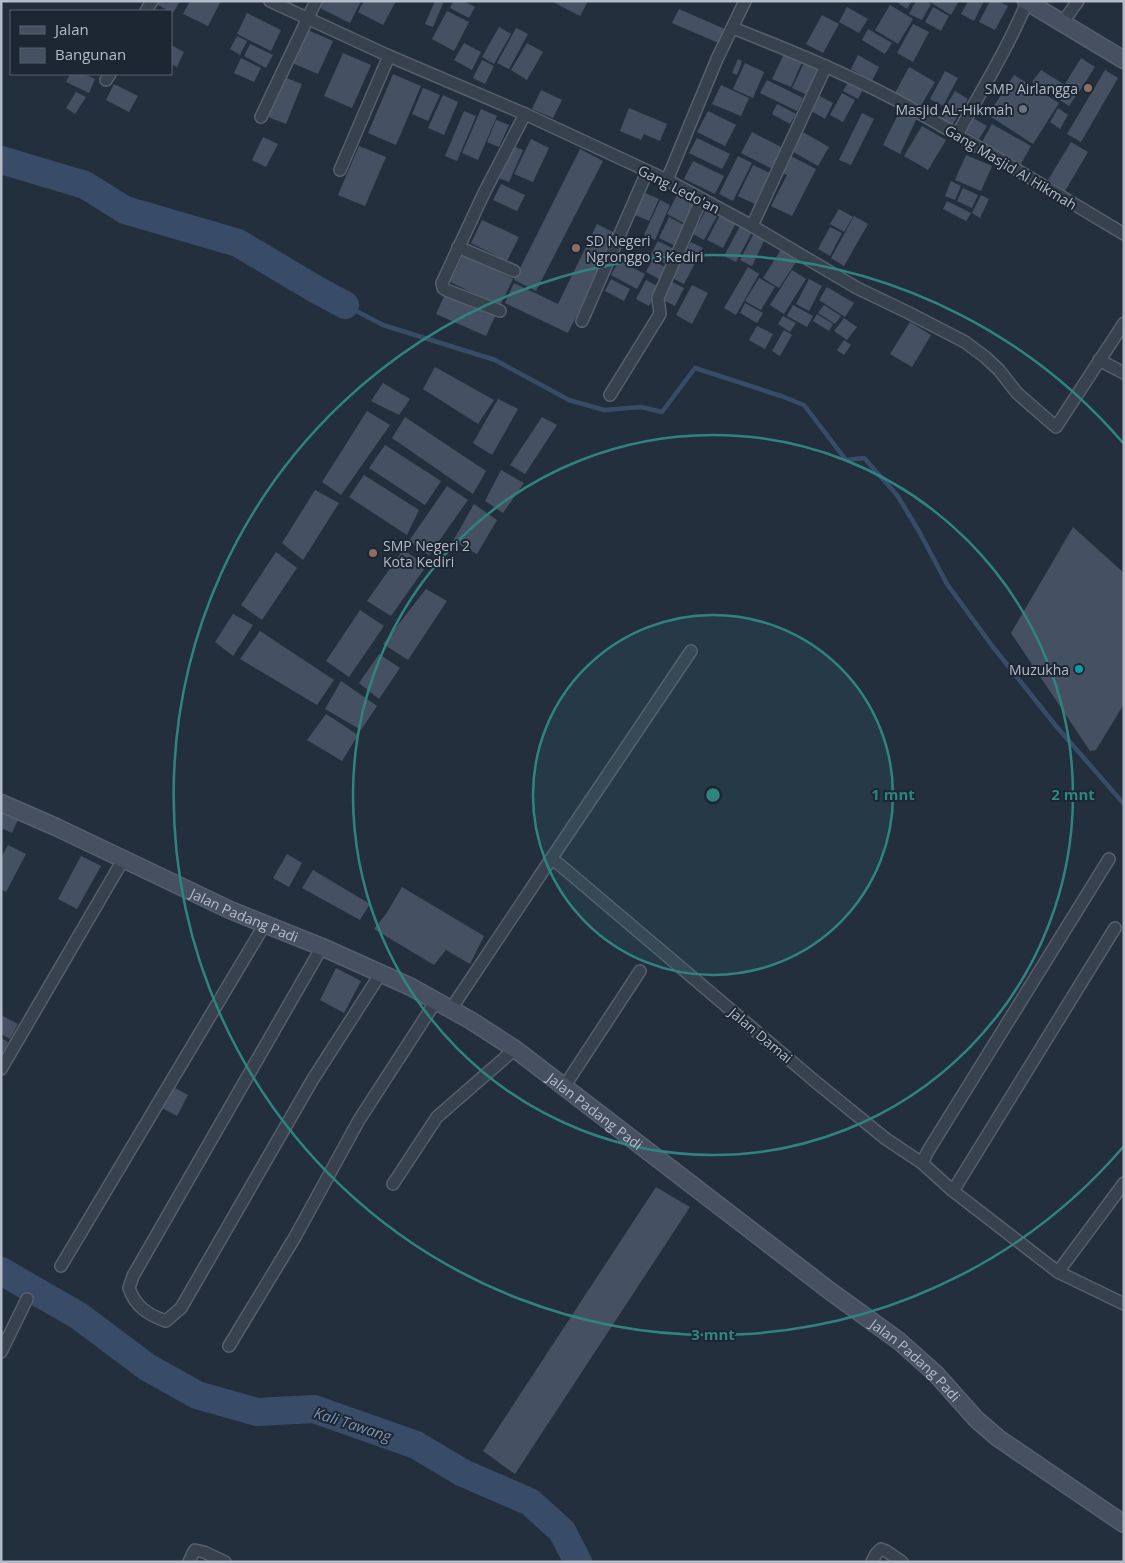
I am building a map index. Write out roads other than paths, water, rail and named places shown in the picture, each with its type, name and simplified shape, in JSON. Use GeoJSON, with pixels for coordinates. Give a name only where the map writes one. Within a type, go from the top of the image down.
{"type":"FeatureCollection","features":[{"type":"Feature","properties":{"kind":"main road"},"geometry":{"type":"LineString","coordinates":[[1027,2],[1124,60]]}},
{"type":"Feature","properties":{"kind":"main road","name":"Jalan Padang Padi"},"geometry":{"type":"LineString","coordinates":[[1,803],[56,827],[230,910],[322,946],[381,973],[451,1009],[514,1049],[916,1355],[976,1418],[998,1438],[1124,1524]]}},
{"type":"Feature","properties":{"kind":"street","name":"Gang Ledo'an"},"geometry":{"type":"LineString","coordinates":[[270,1],[389,56],[525,114],[667,180],[752,226],[856,288],[965,342],[999,370],[1017,393],[1056,427],[1099,360]]}},
{"type":"Feature","properties":{"kind":"street"},"geometry":{"type":"LineString","coordinates":[[261,116],[316,1]]}},
{"type":"Feature","properties":{"kind":"street"},"geometry":{"type":"LineString","coordinates":[[667,180],[717,59],[744,1]]}},
{"type":"Feature","properties":{"kind":"street"},"geometry":{"type":"LineString","coordinates":[[1063,22],[1078,1]]}},
{"type":"Feature","properties":{"kind":"street"},"geometry":{"type":"LineString","coordinates":[[957,135],[1020,19],[1027,2]]}},
{"type":"Feature","properties":{"kind":"street","name":"Gang Masjid Al Hikmah"},"geometry":{"type":"LineString","coordinates":[[733,28],[826,66],[895,99],[1124,234]]}},
{"type":"Feature","properties":{"kind":"street"},"geometry":{"type":"LineString","coordinates":[[340,170],[389,56]]}},
{"type":"Feature","properties":{"kind":"street"},"geometry":{"type":"LineString","coordinates":[[752,226],[826,66]]}},
{"type":"Feature","properties":{"kind":"street"},"geometry":{"type":"LineString","coordinates":[[500,311],[442,288],[442,283],[458,247],[525,114]]}},
{"type":"Feature","properties":{"kind":"street"},"geometry":{"type":"LineString","coordinates":[[582,321],[647,172]]}},
{"type":"Feature","properties":{"kind":"street"},"geometry":{"type":"LineString","coordinates":[[610,395],[660,314],[658,298],[701,200]]}},
{"type":"Feature","properties":{"kind":"street"},"geometry":{"type":"LineString","coordinates":[[458,247],[514,270]]}},
{"type":"Feature","properties":{"kind":"street"},"geometry":{"type":"LineString","coordinates":[[1124,323],[1099,360],[1124,373]]}},
{"type":"Feature","properties":{"kind":"street"},"geometry":{"type":"LineString","coordinates":[[451,1009],[691,651]]}},
{"type":"Feature","properties":{"kind":"street"},"geometry":{"type":"LineString","coordinates":[[922,1163],[1109,859]]}},
{"type":"Feature","properties":{"kind":"street"},"geometry":{"type":"LineString","coordinates":[[1,1069],[123,860]]}},
{"type":"Feature","properties":{"kind":"street","name":"Jalan Damai"},"geometry":{"type":"LineString","coordinates":[[549,862],[554,861],[560,865],[817,1083],[886,1139],[922,1163],[953,1191],[1058,1272],[1122,1301]]}},
{"type":"Feature","properties":{"kind":"street"},"geometry":{"type":"LineString","coordinates":[[61,1266],[265,924]]}},
{"type":"Feature","properties":{"kind":"street"},"geometry":{"type":"LineString","coordinates":[[953,1191],[1115,928]]}},
{"type":"Feature","properties":{"kind":"street"},"geometry":{"type":"LineString","coordinates":[[322,946],[133,1276],[129,1288],[134,1302],[156,1317],[166,1321],[181,1308],[312,1079],[381,973]]}},
{"type":"Feature","properties":{"kind":"street"},"geometry":{"type":"LineString","coordinates":[[564,1087],[640,972]]}},
{"type":"Feature","properties":{"kind":"street"},"geometry":{"type":"LineString","coordinates":[[229,1346],[295,1237],[359,1120],[436,1001]]}},
{"type":"Feature","properties":{"kind":"street"},"geometry":{"type":"LineString","coordinates":[[392,1184],[437,1117],[514,1049]]}},
{"type":"Feature","properties":{"kind":"street"},"geometry":{"type":"LineString","coordinates":[[1058,1272],[1124,1183]]}},
{"type":"Feature","properties":{"kind":"street"},"geometry":{"type":"LineString","coordinates":[[1,1352],[27,1299]]}},
{"type":"Feature","properties":{"kind":"street"},"geometry":{"type":"LineString","coordinates":[[872,1562],[881,1549],[902,1562]]}},
{"type":"Feature","properties":{"kind":"street"},"geometry":{"type":"LineString","coordinates":[[191,1558],[196,1550],[200,1550],[226,1562]]}},
{"type":"Feature","properties":{"kind":"waterway"},"geometry":{"type":"LineString","coordinates":[[1,160],[85,185],[125,210],[238,243],[345,305]]}},
{"type":"Feature","properties":{"kind":"waterway"},"geometry":{"type":"LineString","coordinates":[[345,305],[383,325],[495,360],[569,400],[604,410],[641,407],[662,412],[695,368],[804,405],[846,460],[864,458],[897,495],[947,584],[993,647],[1056,726],[1124,804]]}},
{"type":"Feature","properties":{"kind":"waterway","name":"Kali Tawang"},"geometry":{"type":"LineString","coordinates":[[1,1271],[79,1316],[147,1367],[197,1395],[257,1412],[314,1409],[416,1445],[463,1473],[530,1502],[562,1531],[578,1562]]}},
{"type":"Feature","properties":{"kind":"place","name":"SMP Airlangga"},"geometry":{"type":"Point","coordinates":[1088,88]}},
{"type":"Feature","properties":{"kind":"place","name":"Masjid AL-Hikmah"},"geometry":{"type":"Point","coordinates":[1023,109]}},
{"type":"Feature","properties":{"kind":"place","name":"SD Negeri Ngronggo 3 Kediri"},"geometry":{"type":"Point","coordinates":[576,248]}},
{"type":"Feature","properties":{"kind":"place","name":"SMP Negeri 2 Kota Kediri"},"geometry":{"type":"Point","coordinates":[373,553]}},
{"type":"Feature","properties":{"kind":"place","name":"Muzukha"},"geometry":{"type":"Point","coordinates":[1079,669]}}]}
